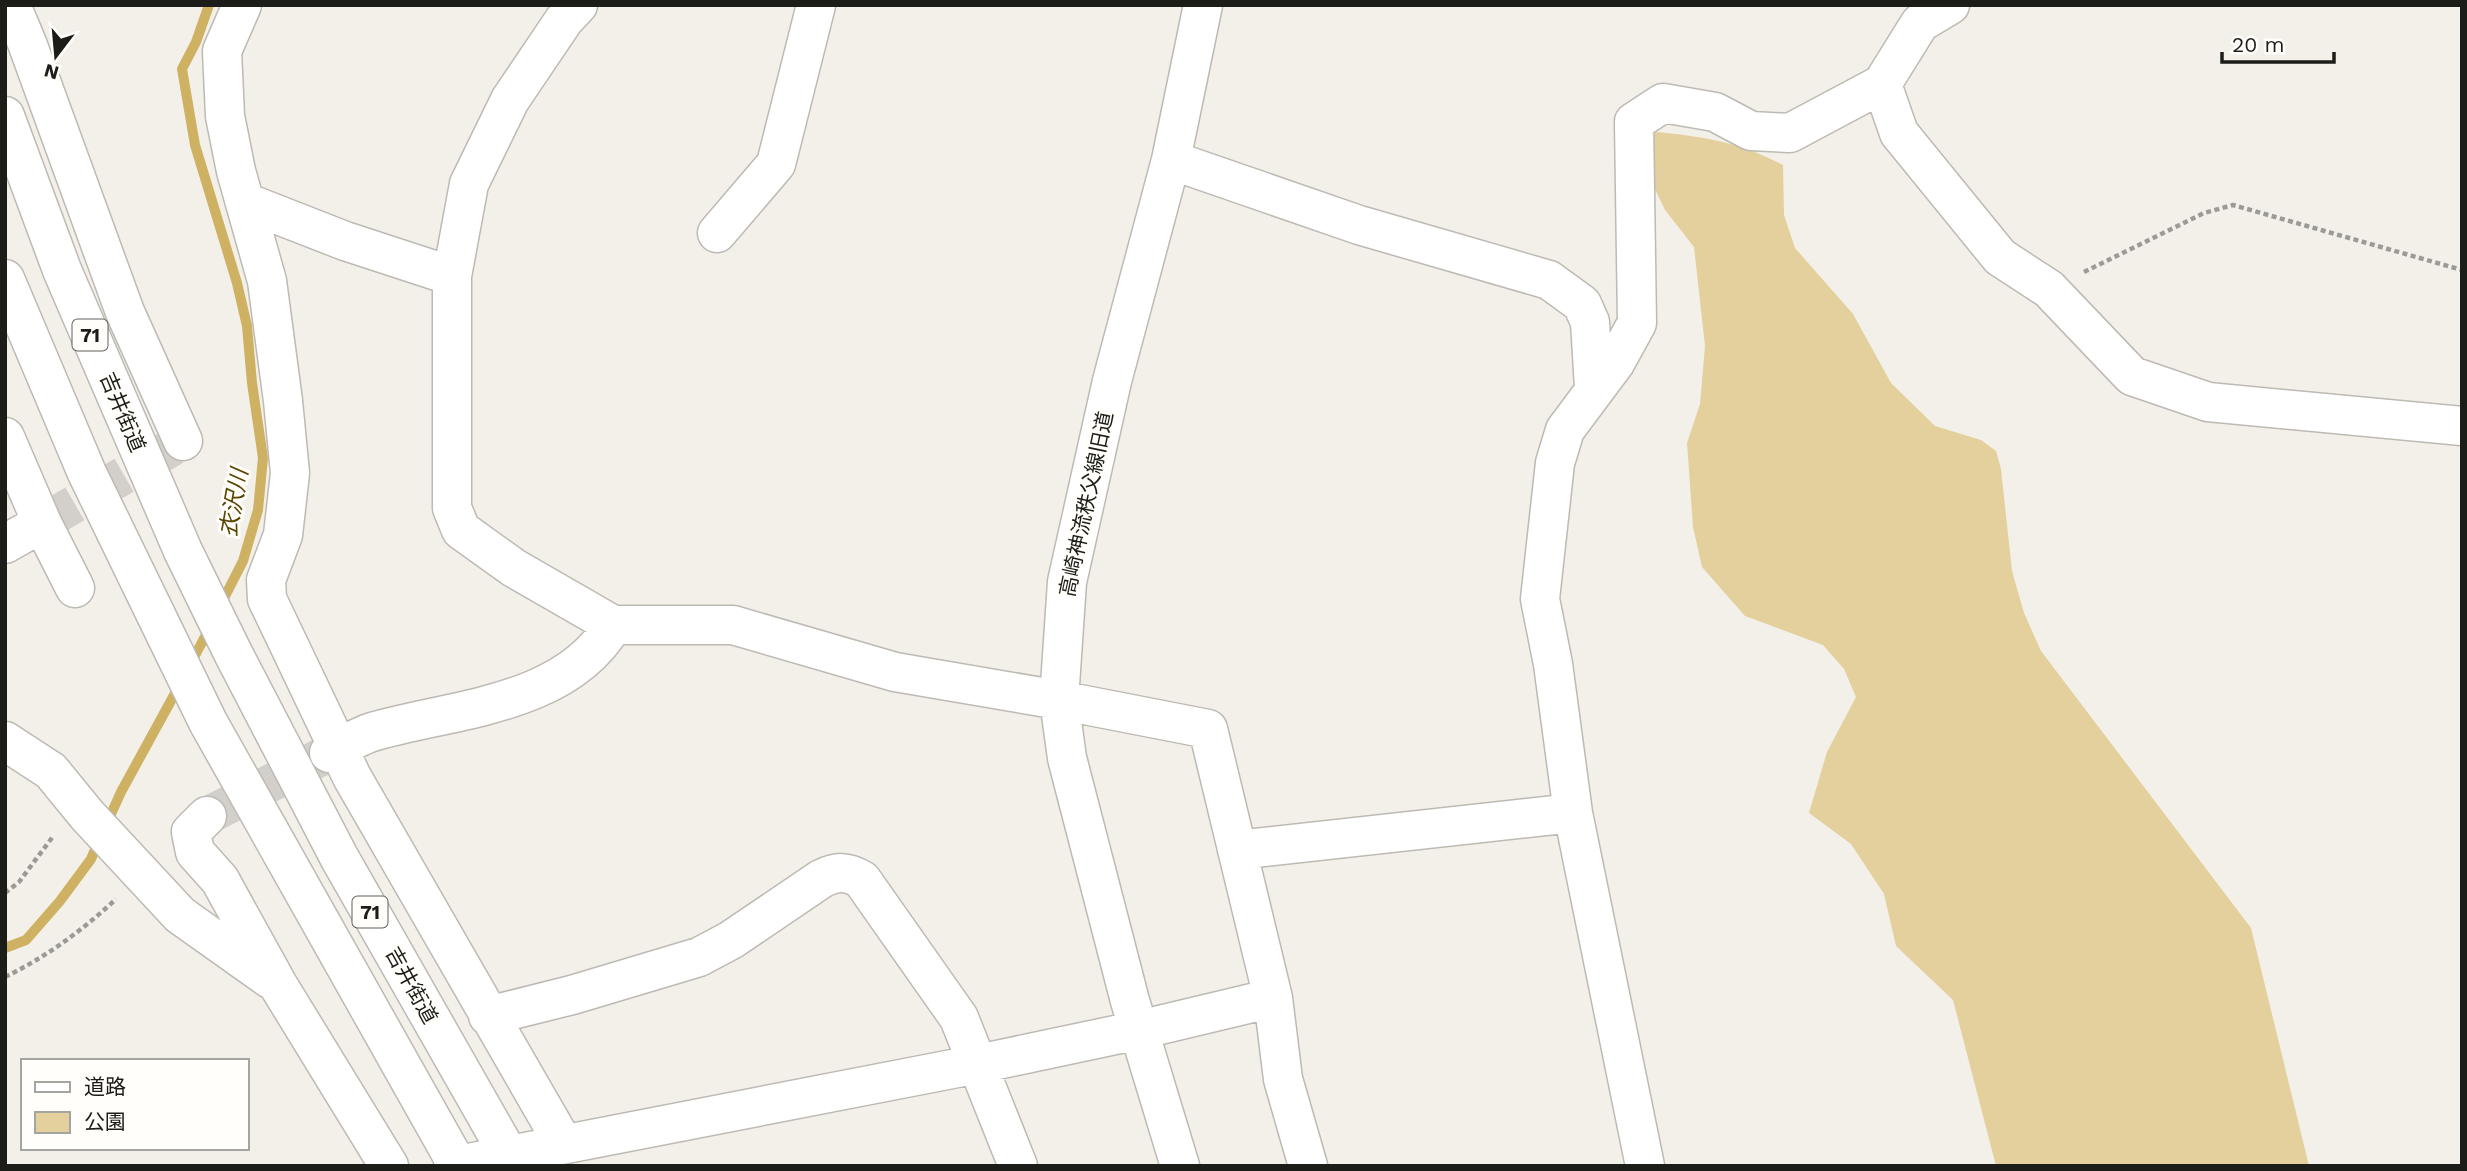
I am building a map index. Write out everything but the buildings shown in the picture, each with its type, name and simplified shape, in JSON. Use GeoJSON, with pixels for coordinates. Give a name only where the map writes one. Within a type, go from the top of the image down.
{"type":"FeatureCollection","features":[{"type":"Feature","properties":{"kind":"street"},"geometry":{"type":"LineString","coordinates":[[11,5],[125,312],[183,441]]}},
{"type":"Feature","properties":{"kind":"street"},"geometry":{"type":"LineString","coordinates":[[242,5],[222,51],[225,116],[267,281],[290,473],[283,535],[267,580],[267,599],[333,751],[563,1143]]}},
{"type":"Feature","properties":{"kind":"street"},"geometry":{"type":"LineString","coordinates":[[578,5],[510,100],[469,184],[452,276],[452,508],[461,530],[514,568],[614,625],[733,625],[895,672],[1209,729],[1273,999],[1283,1079],[1308,1166]]}},
{"type":"Feature","properties":{"kind":"street"},"geometry":{"type":"LineString","coordinates":[[718,233],[776,164],[816,5]]}},
{"type":"Feature","properties":{"kind":"street","name":"高崎神流秩父線旧道"},"geometry":{"type":"LineString","coordinates":[[1180,1166],[1139,1030],[1067,758],[1059,700],[1067,582],[1112,381],[1171,160],[1203,5]]}},
{"type":"Feature","properties":{"kind":"street"},"geometry":{"type":"LineString","coordinates":[[1645,1166],[1573,813],[1553,664],[1540,600],[1555,463],[1565,430],[1615,363],[1637,323],[1634,121],[1662,103],[1715,112],[1751,131],[1790,133],[1882,84],[1920,23],[1950,5]]}},
{"type":"Feature","properties":{"kind":"street"},"geometry":{"type":"LineString","coordinates":[[1882,84],[1899,133],[2000,257],[2049,289],[2132,376],[2208,402],[2462,426]]}},
{"type":"Feature","properties":{"kind":"street","name":"吉井街道"},"geometry":{"type":"LineString","coordinates":[[5,116],[62,270],[183,551],[339,857],[511,1160]]}},
{"type":"Feature","properties":{"kind":"street"},"geometry":{"type":"LineString","coordinates":[[1171,160],[1359,225],[1549,280],[1582,304],[1590,322],[1594,388]]}},
{"type":"Feature","properties":{"kind":"street"},"geometry":{"type":"LineString","coordinates":[[245,202],[345,241],[452,276]]}},
{"type":"Feature","properties":{"kind":"street","name":"71"},"geometry":{"type":"LineString","coordinates":[[5,279],[87,473],[208,722],[456,1165]]}},
{"type":"Feature","properties":{"kind":"street"},"geometry":{"type":"LineString","coordinates":[[5,437],[42,523],[75,588]]}},
{"type":"Feature","properties":{"kind":"street"},"geometry":{"type":"LineString","coordinates":[[5,544],[42,523]]}},
{"type":"Feature","properties":{"kind":"street"},"geometry":{"type":"LineString","coordinates":[[333,751],[370,733],[524,695],[578,665],[604,640],[614,625]]}},
{"type":"Feature","properties":{"kind":"street"},"geometry":{"type":"LineString","coordinates":[[5,741],[51,771],[82,809],[180,915],[278,985]]}},
{"type":"Feature","properties":{"kind":"street"},"geometry":{"type":"LineString","coordinates":[[1237,850],[1573,813]]}},
{"type":"Feature","properties":{"kind":"street"},"geometry":{"type":"LineString","coordinates":[[206,816],[191,832],[195,852],[220,880],[278,985],[389,1166]]}},
{"type":"Feature","properties":{"kind":"street"},"geometry":{"type":"LineString","coordinates":[[488,1016],[572,995],[699,957],[731,940],[821,879],[833,873],[850,873],[862,880],[959,1018],[1018,1166]]}},
{"type":"Feature","properties":{"kind":"street"},"geometry":{"type":"LineString","coordinates":[[456,1165],[511,1160],[563,1143],[978,1064],[1273,999]]}},
{"type":"Feature","properties":{"kind":"path"},"geometry":{"type":"LineString","coordinates":[[2049,289],[2204,213],[2233,205],[2462,270]]}},
{"type":"Feature","properties":{"kind":"path"},"geometry":{"type":"LineString","coordinates":[[5,893],[19,882],[82,809]]}},
{"type":"Feature","properties":{"kind":"path"},"geometry":{"type":"LineString","coordinates":[[5,977],[58,947],[95,919],[138,871]]}},
{"type":"Feature","properties":{"kind":"green space"},"geometry":{"type":"Polygon","coordinates":[[[1646,131],[1716,140],[1749,150],[1783,165],[1784,215],[1795,248],[1853,314],[1891,383],[1935,426],[1981,440],[1996,451],[2001,469],[2012,571],[2024,613],[2041,651],[2251,928],[2309,1166],[1996,1166],[1953,1000],[1896,946],[1884,894],[1851,844],[1809,813],[1827,752],[1856,697],[1844,669],[1823,645],[1745,616],[1702,567],[1693,527],[1687,443],[1700,404],[1705,346],[1694,247],[1665,210],[1643,164],[1646,131]]]}},
{"type":"Feature","properties":{"kind":"waterway","name":"衣沢川"},"geometry":{"type":"LineString","coordinates":[[209,5],[196,42],[182,69],[195,145],[237,283],[247,326],[263,458],[258,510],[243,561],[220,606]]}},
{"type":"Feature","properties":{"kind":"waterway","name":"衣沢川"},"geometry":{"type":"LineString","coordinates":[[190,665],[210,627]]}},
{"type":"Feature","properties":{"kind":"waterway","name":"衣沢川"},"geometry":{"type":"LineString","coordinates":[[107,823],[179,686]]}},
{"type":"Feature","properties":{"kind":"waterway","name":"衣沢川"},"geometry":{"type":"LineString","coordinates":[[5,948],[26,940],[60,901],[91,859],[100,838]]}},
{"type":"Feature","properties":{"kind":"tunnel"},"geometry":{"type":"LineString","coordinates":[[42,523],[183,441]]}},
{"type":"Feature","properties":{"kind":"tunnel"},"geometry":{"type":"LineString","coordinates":[[207,816],[323,756]]}}]}
